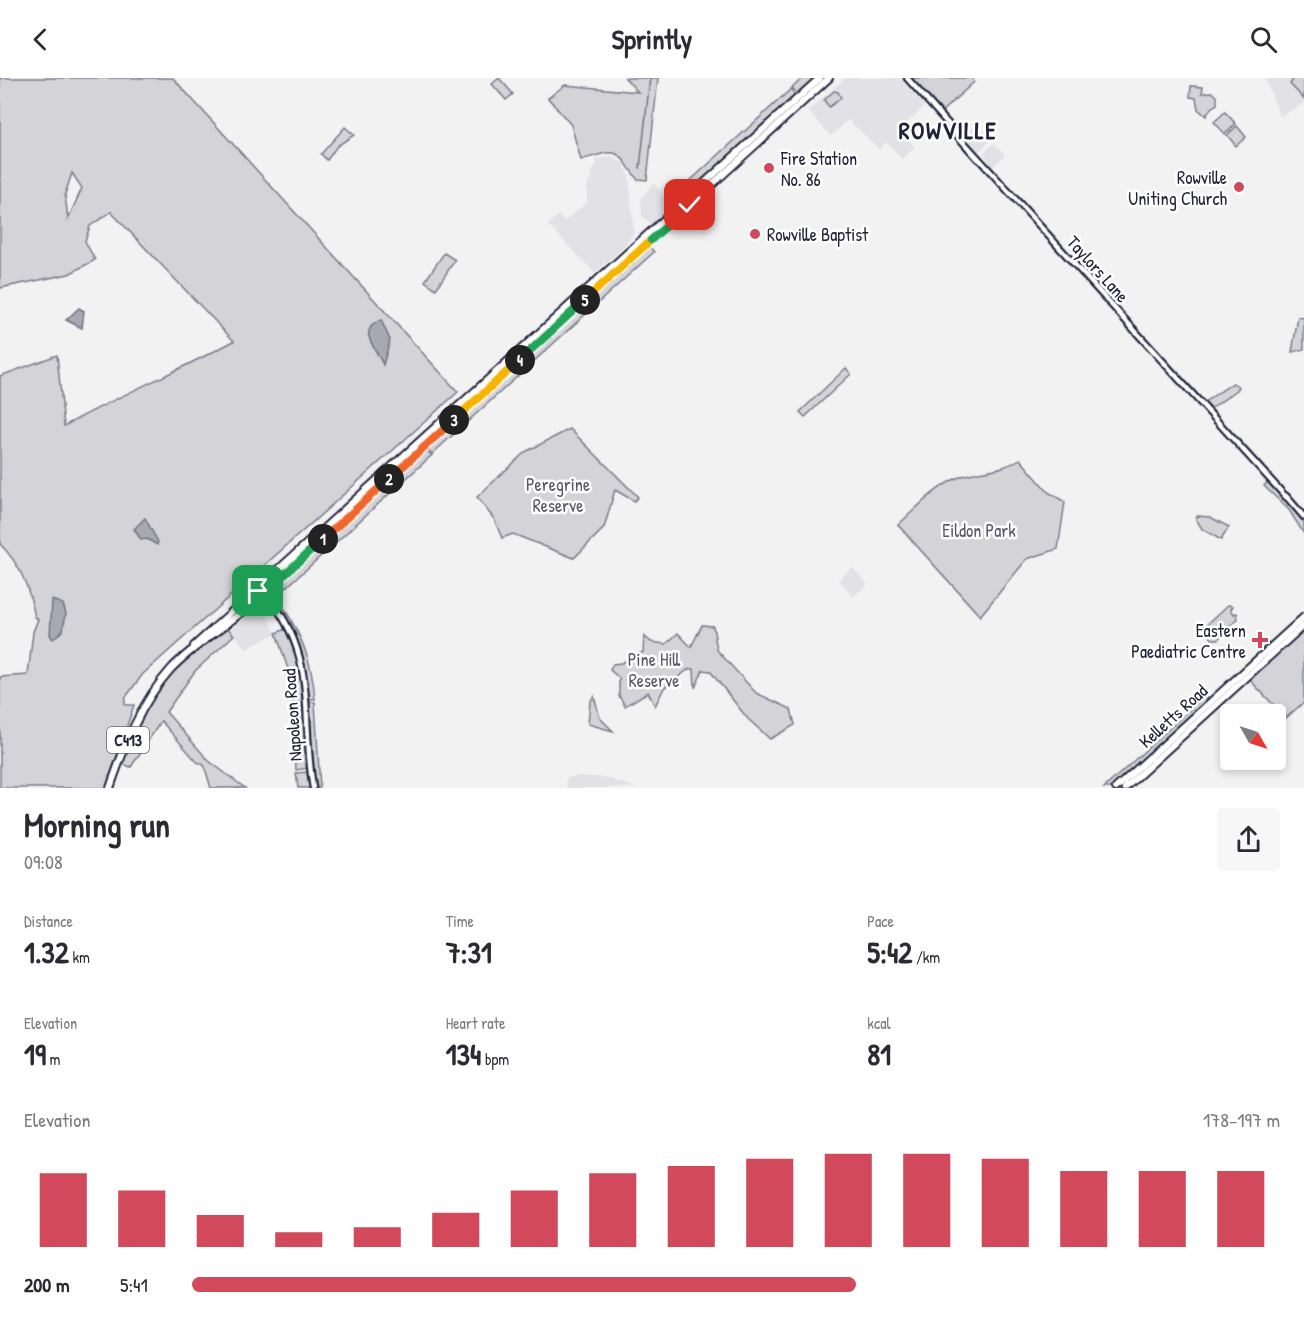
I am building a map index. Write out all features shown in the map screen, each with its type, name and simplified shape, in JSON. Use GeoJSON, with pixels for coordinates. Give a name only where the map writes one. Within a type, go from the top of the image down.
{"type":"FeatureCollection","features":[{"type":"Feature","properties":{"kind":"main road","name":"C413"},"geometry":{"type":"LineString","coordinates":[[186,656],[198,643],[261,592],[820,78]]}},
{"type":"Feature","properties":{"kind":"main road","name":"C413"},"geometry":{"type":"LineString","coordinates":[[110,788],[143,708],[172,668],[254,602],[261,592],[277,582],[829,78]]}},
{"type":"Feature","properties":{"kind":"main road","name":"Taylors Lane"},"geometry":{"type":"LineString","coordinates":[[907,78],[1304,517]]}},
{"type":"Feature","properties":{"kind":"main road"},"geometry":{"type":"LineString","coordinates":[[254,602],[272,604],[272,594],[277,582]]}},
{"type":"Feature","properties":{"kind":"main road","name":"Napoleon Road"},"geometry":{"type":"LineString","coordinates":[[261,592],[277,610],[291,632],[302,660],[313,788]]}},
{"type":"Feature","properties":{"kind":"main road","name":"Kelletts Road"},"geometry":{"type":"LineString","coordinates":[[1116,788],[1304,617]]}},
{"type":"Feature","properties":{"kind":"main road","name":"Kelletts Road"},"geometry":{"type":"LineString","coordinates":[[1125,788],[1304,626]]}},
{"type":"Feature","properties":{"kind":"shaded area"},"geometry":{"type":"Polygon","coordinates":[[[845,78],[900,78],[925,106],[899,130],[915,147],[902,159],[886,142],[879,149],[848,120],[831,136],[808,111],[845,78]]]}},
{"type":"Feature","properties":{"kind":"shaded area"},"geometry":{"type":"Polygon","coordinates":[[[1265,78],[1304,78],[1304,103],[1280,117],[1265,78]]]}},
{"type":"Feature","properties":{"kind":"shaded area"},"geometry":{"type":"Polygon","coordinates":[[[977,124],[991,140],[977,153],[962,137],[977,124]]]}},
{"type":"Feature","properties":{"kind":"shaded area"},"geometry":{"type":"Polygon","coordinates":[[[994,143],[1005,155],[993,167],[983,153],[994,143]]]}},
{"type":"Feature","properties":{"kind":"shaded area"},"geometry":{"type":"Polygon","coordinates":[[[611,157],[624,163],[629,176],[634,232],[627,244],[595,273],[548,225],[558,215],[564,221],[587,202],[587,188],[594,167],[597,166],[595,159],[611,157]]]}},
{"type":"Feature","properties":{"kind":"shaded area"},"geometry":{"type":"Polygon","coordinates":[[[653,183],[674,206],[652,225],[642,216],[641,198],[653,183]]]}},
{"type":"Feature","properties":{"kind":"shaded area"},"geometry":{"type":"Polygon","coordinates":[[[79,308],[84,311],[82,328],[66,320],[79,308]]]}},
{"type":"Feature","properties":{"kind":"shaded area"},"geometry":{"type":"Polygon","coordinates":[[[381,320],[390,340],[383,365],[369,334],[374,324],[381,320]]]}},
{"type":"Feature","properties":{"kind":"shaded area"},"geometry":{"type":"Polygon","coordinates":[[[145,518],[158,542],[157,545],[147,539],[141,540],[134,529],[145,518]]]}},
{"type":"Feature","properties":{"kind":"shaded area"},"geometry":{"type":"Polygon","coordinates":[[[852,567],[868,584],[853,597],[839,579],[852,567]]]}},
{"type":"Feature","properties":{"kind":"shaded area"},"geometry":{"type":"Polygon","coordinates":[[[52,600],[63,604],[66,613],[63,630],[53,639],[50,635],[52,600]]]}},
{"type":"Feature","properties":{"kind":"shaded area"},"geometry":{"type":"Polygon","coordinates":[[[254,609],[268,617],[276,633],[247,649],[230,630],[254,609]]]}},
{"type":"Feature","properties":{"kind":"shaded area"},"geometry":{"type":"Polygon","coordinates":[[[578,776],[608,778],[636,788],[567,788],[566,778],[578,776]]]}},
{"type":"Feature","properties":{"kind":"green space"},"geometry":{"type":"Polygon","coordinates":[[[0,78],[173,78],[458,392],[143,674],[125,698],[125,705],[134,705],[106,788],[0,788],[0,677],[28,675],[33,632],[38,619],[35,617],[27,587],[19,569],[0,544],[0,376],[57,355],[64,426],[234,341],[111,212],[90,226],[85,241],[95,260],[69,274],[0,288],[0,78]],[[72,173],[65,194],[68,219],[82,188],[72,173]]]}},
{"type":"Feature","properties":{"kind":"green space"},"geometry":{"type":"Polygon","coordinates":[[[499,78],[513,94],[506,100],[492,84],[499,78]]]}},
{"type":"Feature","properties":{"kind":"green space"},"geometry":{"type":"Polygon","coordinates":[[[625,78],[658,78],[647,180],[637,179],[620,156],[615,153],[581,160],[571,125],[548,98],[565,85],[638,92],[625,78]]]}},
{"type":"Feature","properties":{"kind":"green space"},"geometry":{"type":"Polygon","coordinates":[[[803,78],[820,78],[801,96],[792,88],[803,78]]]}},
{"type":"Feature","properties":{"kind":"green space"},"geometry":{"type":"Polygon","coordinates":[[[907,78],[972,78],[974,82],[939,114],[907,78]]]}},
{"type":"Feature","properties":{"kind":"green space"},"geometry":{"type":"Polygon","coordinates":[[[1294,78],[1304,78],[1304,99],[1290,84],[1294,78]]]}},
{"type":"Feature","properties":{"kind":"green space"},"geometry":{"type":"Polygon","coordinates":[[[1191,86],[1203,87],[1202,93],[1212,92],[1217,96],[1217,104],[1206,116],[1198,109],[1196,98],[1190,97],[1191,86]]]}},
{"type":"Feature","properties":{"kind":"green space"},"geometry":{"type":"Polygon","coordinates":[[[791,89],[798,99],[677,209],[669,200],[791,89]]]}},
{"type":"Feature","properties":{"kind":"green space"},"geometry":{"type":"Polygon","coordinates":[[[834,91],[838,92],[841,98],[829,107],[824,100],[834,91]]]}},
{"type":"Feature","properties":{"kind":"green space"},"geometry":{"type":"Polygon","coordinates":[[[1225,112],[1236,124],[1225,134],[1214,122],[1225,112]]]}},
{"type":"Feature","properties":{"kind":"green space"},"geometry":{"type":"Polygon","coordinates":[[[1237,126],[1246,137],[1236,146],[1227,135],[1237,126]]]}},
{"type":"Feature","properties":{"kind":"green space"},"geometry":{"type":"Polygon","coordinates":[[[345,127],[354,135],[337,146],[327,160],[321,154],[345,127]]]}},
{"type":"Feature","properties":{"kind":"green space"},"geometry":{"type":"Polygon","coordinates":[[[647,244],[654,252],[432,454],[425,446],[647,244]]]}},
{"type":"Feature","properties":{"kind":"green space"},"geometry":{"type":"Polygon","coordinates":[[[444,253],[455,260],[436,289],[425,281],[444,253]]]}},
{"type":"Feature","properties":{"kind":"green space"},"geometry":{"type":"Polygon","coordinates":[[[1298,317],[1304,318],[1304,349],[1292,352],[1298,317]]]}},
{"type":"Feature","properties":{"kind":"green space"},"geometry":{"type":"Polygon","coordinates":[[[846,368],[851,374],[805,417],[800,412],[846,368]]]}},
{"type":"Feature","properties":{"kind":"green space"},"geometry":{"type":"Polygon","coordinates":[[[1233,383],[1239,387],[1237,390],[1209,410],[1203,403],[1233,383]]]}},
{"type":"Feature","properties":{"kind":"green space","name":"Peregrine Reserve"},"geometry":{"type":"Polygon","coordinates":[[[570,429],[638,497],[634,501],[615,490],[604,528],[574,558],[513,534],[502,538],[494,519],[477,497],[525,452],[570,429]]]}},
{"type":"Feature","properties":{"kind":"green space"},"geometry":{"type":"Polygon","coordinates":[[[423,449],[432,455],[277,596],[303,645],[311,670],[315,699],[307,699],[307,702],[315,702],[320,788],[298,788],[296,773],[310,772],[309,768],[296,770],[292,681],[276,633],[288,628],[273,602],[277,582],[423,449]]]}},
{"type":"Feature","properties":{"kind":"green space","name":"Eildon Park"},"geometry":{"type":"Polygon","coordinates":[[[1020,459],[1048,492],[1065,502],[1058,549],[1027,559],[980,616],[898,525],[928,498],[953,480],[1006,466],[1020,459]]]}},
{"type":"Feature","properties":{"kind":"green space"},"geometry":{"type":"Polygon","coordinates":[[[1269,480],[1304,517],[1304,534],[1289,510],[1264,486],[1269,480]]]}},
{"type":"Feature","properties":{"kind":"green space"},"geometry":{"type":"Polygon","coordinates":[[[1197,516],[1210,517],[1229,527],[1221,540],[1202,529],[1196,519],[1197,516]]]}},
{"type":"Feature","properties":{"kind":"green space"},"geometry":{"type":"Polygon","coordinates":[[[1228,605],[1233,606],[1231,609],[1234,614],[1237,613],[1238,620],[1225,629],[1219,639],[1212,639],[1207,631],[1204,631],[1204,627],[1228,605]]]}},
{"type":"Feature","properties":{"kind":"green space","name":"Pine Hill Reserve"},"geometry":{"type":"Polygon","coordinates":[[[702,625],[713,626],[717,650],[756,693],[791,709],[795,725],[770,739],[747,718],[710,671],[703,670],[695,688],[694,669],[689,669],[664,688],[655,706],[648,692],[625,706],[619,696],[619,678],[610,670],[613,664],[621,663],[643,652],[644,636],[651,642],[666,644],[678,633],[691,647],[702,625]]]}},
{"type":"Feature","properties":{"kind":"green space"},"geometry":{"type":"Polygon","coordinates":[[[1304,625],[1304,702],[1286,718],[1286,704],[1273,704],[1247,677],[1304,625]]]}},
{"type":"Feature","properties":{"kind":"green space"},"geometry":{"type":"Polygon","coordinates":[[[226,626],[234,635],[195,671],[166,712],[209,761],[245,788],[211,788],[204,765],[197,762],[161,721],[131,767],[119,763],[131,732],[172,668],[226,626]]]}},
{"type":"Feature","properties":{"kind":"green space"},"geometry":{"type":"Polygon","coordinates":[[[1206,695],[1211,701],[1116,788],[1104,788],[1206,695]]]}},
{"type":"Feature","properties":{"kind":"green space"},"geometry":{"type":"Polygon","coordinates":[[[594,696],[600,718],[613,731],[588,724],[590,702],[594,696]]]}},
{"type":"Feature","properties":{"kind":"waterway"},"geometry":{"type":"LineString","coordinates":[[640,168],[650,78]]}},
{"type":"Feature","properties":{"kind":"place","name":"Fire Station No. 86"},"geometry":{"type":"Point","coordinates":[769,168]}},
{"type":"Feature","properties":{"kind":"place","name":"Rowville Uniting Church"},"geometry":{"type":"Point","coordinates":[1239,187]}},
{"type":"Feature","properties":{"kind":"place","name":"Rowville Baptist"},"geometry":{"type":"Point","coordinates":[755,234]}},
{"type":"Feature","properties":{"kind":"place","name":"Eastern Paediatric Centre"},"geometry":{"type":"Point","coordinates":[1260,640]}},
{"type":"Feature","properties":{"kind":"district","name":"ROWVILLE"},"geometry":{"type":"Point","coordinates":[948,130]}},
{"type":"Feature","properties":{"kind":"route"},"geometry":{"type":"LineString","coordinates":[[258,591],[261,588],[265,592],[690,205]]}}]}
